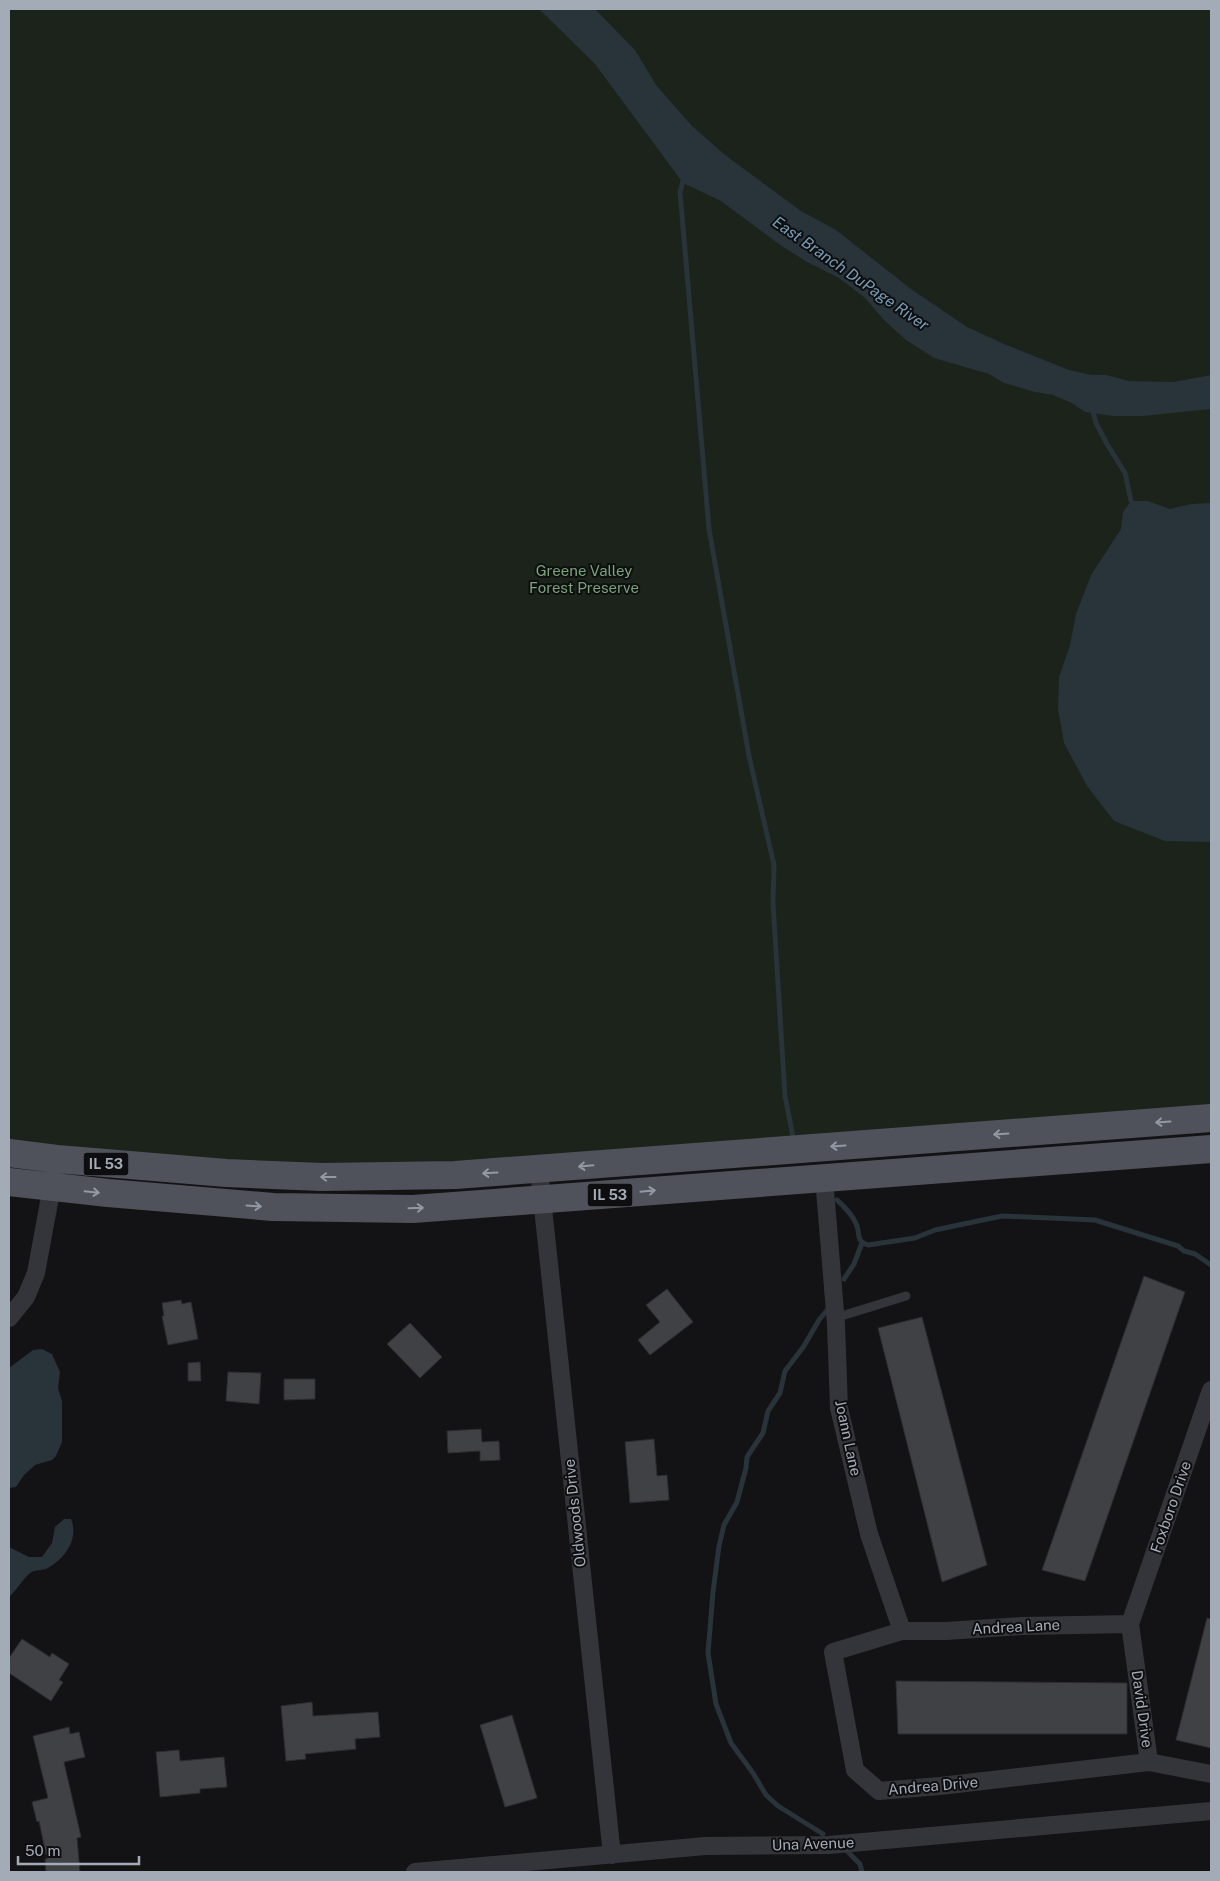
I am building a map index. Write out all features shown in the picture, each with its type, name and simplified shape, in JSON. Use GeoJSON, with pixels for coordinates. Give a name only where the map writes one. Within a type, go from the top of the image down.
{"type":"FeatureCollection","features":[{"type":"Feature","properties":{"kind":"main road","name":"IL 53"},"geometry":{"type":"LineString","coordinates":[[9,1153],[57,1159],[226,1173],[322,1177],[454,1175],[1211,1118]]}},
{"type":"Feature","properties":{"kind":"main road","name":"IL 53"},"geometry":{"type":"LineString","coordinates":[[9,1182],[53,1188],[272,1207],[413,1209],[1211,1149]]}},
{"type":"Feature","properties":{"kind":"street"},"geometry":{"type":"LineString","coordinates":[[9,1318],[26,1297],[36,1273],[57,1159]]}},
{"type":"Feature","properties":{"kind":"street","name":"Oldwoods Drive"},"geometry":{"type":"LineString","coordinates":[[539,1170],[612,1855]]}},
{"type":"Feature","properties":{"kind":"street","name":"Joann Lane"},"geometry":{"type":"LineString","coordinates":[[824,1178],[835,1318],[839,1408],[869,1534],[902,1631]]}},
{"type":"Feature","properties":{"kind":"street","name":"Foxboro Drive"},"geometry":{"type":"LineString","coordinates":[[1130,1624],[1211,1390]]}},
{"type":"Feature","properties":{"kind":"street","name":"Andrea Lane"},"geometry":{"type":"LineString","coordinates":[[902,1631],[1130,1624]]}},
{"type":"Feature","properties":{"kind":"street","name":"David Drive"},"geometry":{"type":"LineString","coordinates":[[1130,1624],[1150,1762],[1211,1774]]}},
{"type":"Feature","properties":{"kind":"street","name":"Andrea Drive"},"geometry":{"type":"LineString","coordinates":[[902,1631],[833,1652],[855,1770],[879,1791],[940,1786],[1150,1762]]}},
{"type":"Feature","properties":{"kind":"street","name":"Una Avenue"},"geometry":{"type":"LineString","coordinates":[[415,1872],[705,1846],[829,1845],[1211,1811]]}},
{"type":"Feature","properties":{"kind":"lane"},"geometry":{"type":"LineString","coordinates":[[835,1318],[906,1296]]}},
{"type":"Feature","properties":{"kind":"green space","name":"Greene Valley Forest Preserve"},"geometry":{"type":"Polygon","coordinates":[[[9,9],[1211,9],[1211,1109],[478,1160],[392,1164],[272,1164],[9,1143],[9,9]]]}},
{"type":"Feature","properties":{"kind":"water","name":"East Branch DuPage River"},"geometry":{"type":"Polygon","coordinates":[[[539,9],[595,9],[635,50],[656,85],[692,126],[725,155],[801,211],[836,230],[911,289],[967,327],[1069,370],[1092,375],[1106,375],[1129,381],[1173,382],[1211,375],[1211,409],[1143,416],[1113,416],[1085,412],[1072,403],[1053,395],[1004,383],[989,374],[934,358],[906,340],[884,320],[865,298],[839,278],[807,262],[780,245],[721,201],[683,183],[595,64],[539,9]]]}},
{"type":"Feature","properties":{"kind":"water"},"geometry":{"type":"Polygon","coordinates":[[[1131,501],[1148,501],[1170,509],[1191,504],[1211,503],[1211,842],[1165,841],[1114,821],[1087,786],[1064,743],[1058,709],[1059,677],[1070,645],[1076,614],[1091,575],[1121,529],[1123,512],[1131,501]]]}},
{"type":"Feature","properties":{"kind":"water"},"geometry":{"type":"Polygon","coordinates":[[[42,1349],[52,1354],[60,1372],[58,1388],[62,1401],[62,1442],[56,1456],[52,1460],[35,1465],[24,1475],[16,1487],[9,1488],[9,1368],[33,1350],[42,1349]]]}},
{"type":"Feature","properties":{"kind":"water"},"geometry":{"type":"Polygon","coordinates":[[[64,1519],[71,1519],[73,1526],[72,1540],[65,1553],[48,1568],[30,1573],[9,1597],[9,1547],[29,1557],[42,1557],[52,1543],[55,1527],[64,1519]]]}},
{"type":"Feature","properties":{"kind":"building"},"geometry":{"type":"Polygon","coordinates":[[[1144,1276],[1185,1292],[1085,1581],[1042,1570],[1144,1276]]]}},
{"type":"Feature","properties":{"kind":"building"},"geometry":{"type":"Polygon","coordinates":[[[667,1289],[693,1322],[650,1355],[638,1340],[660,1322],[646,1305],[667,1289]]]}},
{"type":"Feature","properties":{"kind":"building"},"geometry":{"type":"Polygon","coordinates":[[[181,1300],[182,1304],[191,1302],[198,1339],[168,1345],[162,1316],[164,1316],[162,1303],[181,1300]]]}},
{"type":"Feature","properties":{"kind":"building"},"geometry":{"type":"Polygon","coordinates":[[[922,1317],[987,1565],[942,1582],[878,1328],[922,1317]]]}},
{"type":"Feature","properties":{"kind":"building"},"geometry":{"type":"Polygon","coordinates":[[[410,1323],[442,1357],[420,1378],[387,1344],[410,1323]]]}},
{"type":"Feature","properties":{"kind":"building"},"geometry":{"type":"Polygon","coordinates":[[[200,1362],[201,1381],[188,1381],[188,1363],[200,1362]]]}},
{"type":"Feature","properties":{"kind":"building"},"geometry":{"type":"Polygon","coordinates":[[[228,1372],[261,1373],[259,1404],[226,1401],[228,1372]]]}},
{"type":"Feature","properties":{"kind":"building"},"geometry":{"type":"Polygon","coordinates":[[[284,1379],[315,1379],[315,1399],[284,1400],[284,1379]]]}},
{"type":"Feature","properties":{"kind":"building"},"geometry":{"type":"Polygon","coordinates":[[[481,1429],[482,1442],[499,1441],[500,1460],[480,1461],[480,1451],[448,1453],[447,1431],[481,1429]]]}},
{"type":"Feature","properties":{"kind":"building"},"geometry":{"type":"Polygon","coordinates":[[[654,1439],[657,1476],[667,1475],[669,1500],[630,1503],[625,1442],[654,1439]]]}},
{"type":"Feature","properties":{"kind":"building"},"geometry":{"type":"Polygon","coordinates":[[[1207,1618],[1211,1619],[1211,1748],[1176,1740],[1207,1618]]]}},
{"type":"Feature","properties":{"kind":"building"},"geometry":{"type":"Polygon","coordinates":[[[22,1639],[50,1657],[52,1653],[69,1664],[59,1680],[63,1682],[51,1701],[9,1673],[9,1658],[22,1639]]]}},
{"type":"Feature","properties":{"kind":"building"},"geometry":{"type":"Polygon","coordinates":[[[896,1681],[1127,1683],[1127,1734],[898,1734],[896,1681]]]}},
{"type":"Feature","properties":{"kind":"building"},"geometry":{"type":"Polygon","coordinates":[[[312,1702],[313,1716],[378,1712],[380,1737],[355,1739],[356,1749],[305,1754],[306,1759],[286,1761],[281,1706],[312,1702]]]}},
{"type":"Feature","properties":{"kind":"building"},"geometry":{"type":"Polygon","coordinates":[[[512,1715],[537,1798],[505,1807],[480,1725],[512,1715]]]}},
{"type":"Feature","properties":{"kind":"building"},"geometry":{"type":"Polygon","coordinates":[[[69,1727],[70,1734],[79,1732],[85,1757],[64,1762],[81,1837],[77,1838],[80,1872],[46,1872],[45,1859],[47,1859],[39,1821],[37,1822],[32,1802],[48,1798],[33,1736],[69,1727]]]}},
{"type":"Feature","properties":{"kind":"building"},"geometry":{"type":"Polygon","coordinates":[[[179,1750],[180,1761],[224,1757],[227,1787],[200,1789],[200,1793],[160,1797],[156,1752],[179,1750]]]}},
{"type":"Feature","properties":{"kind":"waterway"},"geometry":{"type":"LineString","coordinates":[[684,177],[680,192],[709,529],[749,756],[774,865],[773,903],[785,1096],[794,1142]]}},
{"type":"Feature","properties":{"kind":"waterway"},"geometry":{"type":"LineString","coordinates":[[1092,408],[1096,423],[1125,473],[1131,501]]}},
{"type":"Feature","properties":{"kind":"waterway"},"geometry":{"type":"LineString","coordinates":[[837,1200],[854,1219],[860,1240],[868,1245],[915,1238],[935,1230],[1002,1216],[1095,1220],[1178,1246],[1184,1251],[1195,1254],[1211,1265]]}},
{"type":"Feature","properties":{"kind":"waterway"},"geometry":{"type":"LineString","coordinates":[[844,1279],[854,1264],[862,1243]]}},
{"type":"Feature","properties":{"kind":"waterway"},"geometry":{"type":"LineString","coordinates":[[823,1834],[778,1806],[766,1795],[731,1743],[716,1704],[708,1653],[719,1546],[724,1525],[737,1502],[747,1457],[763,1433],[768,1411],[780,1393],[785,1371],[828,1309]]}},
{"type":"Feature","properties":{"kind":"waterway"},"geometry":{"type":"LineString","coordinates":[[845,1849],[860,1864],[862,1872]]}}]}
